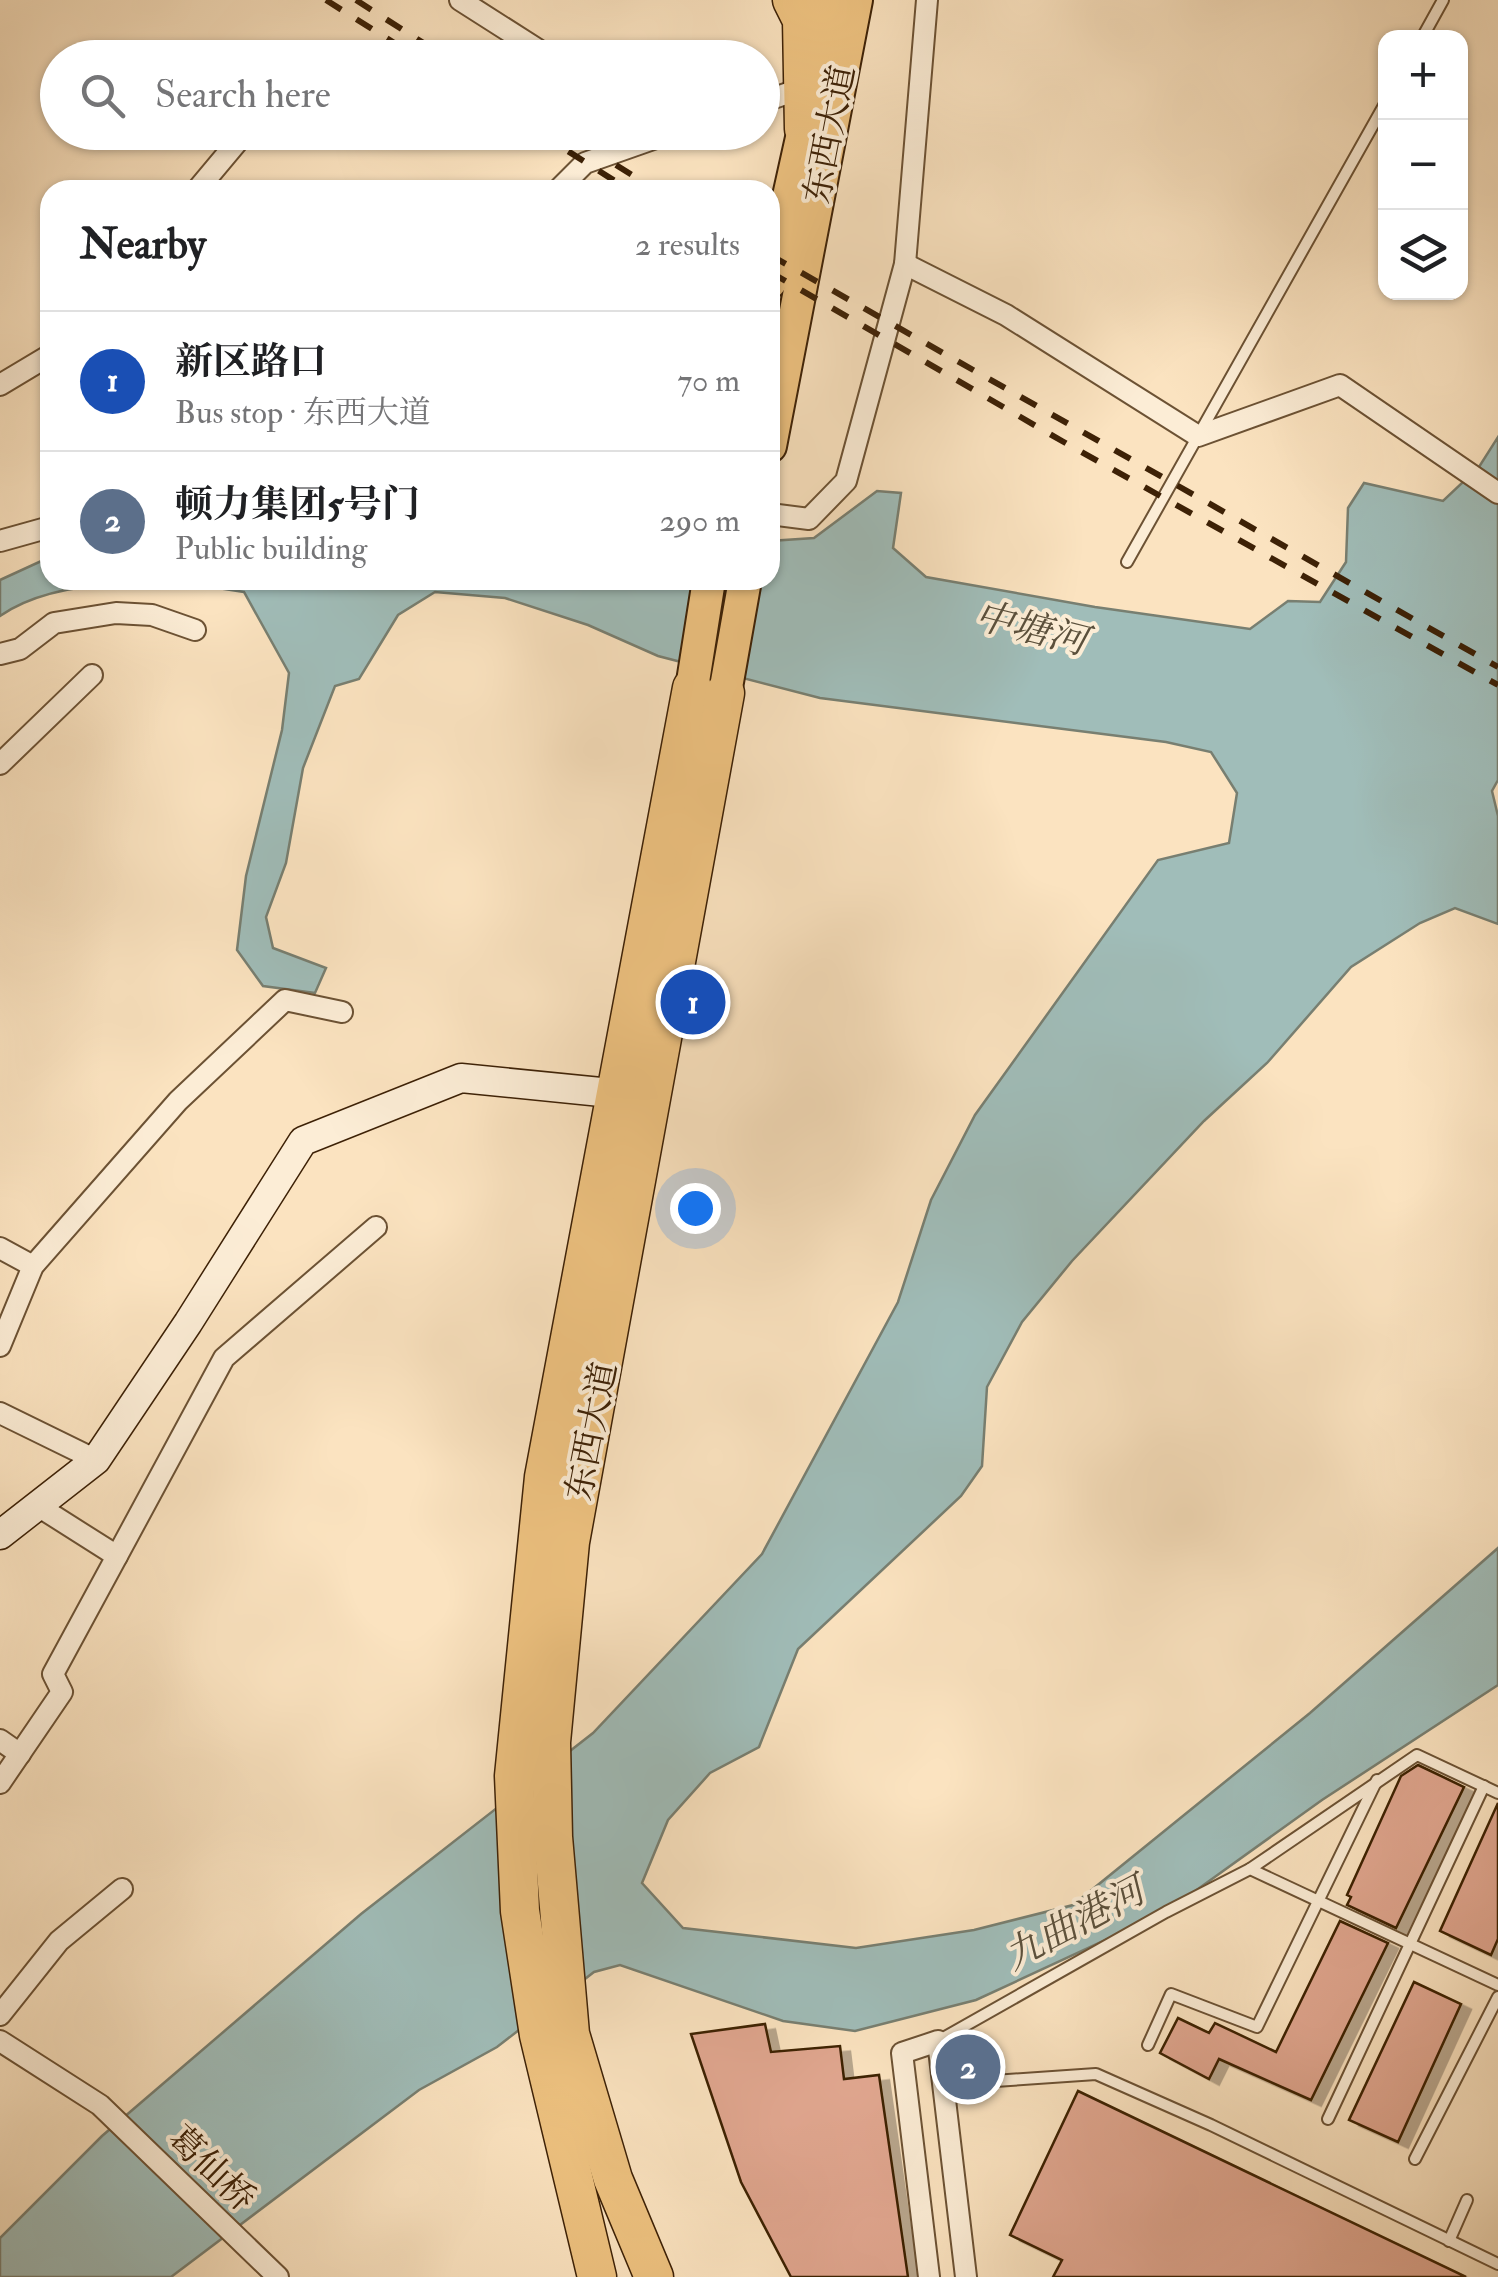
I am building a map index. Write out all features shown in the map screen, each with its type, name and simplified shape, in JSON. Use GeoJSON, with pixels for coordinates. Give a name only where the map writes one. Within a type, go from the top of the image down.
{"type":"FeatureCollection","features":[{"type":"Feature","properties":{"kind":"highway"},"geometry":{"type":"LineString","coordinates":[[792,0],[802,20],[804,129]]}},
{"type":"Feature","properties":{"kind":"highway","name":"东西大道"},"geometry":{"type":"LineString","coordinates":[[654,2277],[554,2035],[551,1742],[570,1542],[634,1095],[708,690]]}},
{"type":"Feature","properties":{"kind":"highway","name":"东西大道"},"geometry":{"type":"LineString","coordinates":[[597,2277],[554,2035],[520,1911],[514,1776],[544,1477],[634,1095]]}},
{"type":"Feature","properties":{"kind":"main road","name":"东西大道"},"geometry":{"type":"LineString","coordinates":[[780,237],[826,0]]}},
{"type":"Feature","properties":{"kind":"main road","name":"东西大道"},"geometry":{"type":"LineString","coordinates":[[780,394],[856,0]]}},
{"type":"Feature","properties":{"kind":"main road","name":"东西大道"},"geometry":{"type":"LineString","coordinates":[[708,690],[710,590]]}},
{"type":"Feature","properties":{"kind":"main road","name":"东西大道"},"geometry":{"type":"LineString","coordinates":[[708,690],[742,590]]}},
{"type":"Feature","properties":{"kind":"street"},"geometry":{"type":"LineString","coordinates":[[460,0],[523,40]]}},
{"type":"Feature","properties":{"kind":"street"},"geometry":{"type":"LineString","coordinates":[[780,515],[809,519],[846,480],[906,264],[927,0]]}},
{"type":"Feature","properties":{"kind":"street"},"geometry":{"type":"LineString","coordinates":[[780,96],[803,88]]}},
{"type":"Feature","properties":{"kind":"street"},"geometry":{"type":"LineString","coordinates":[[205,180],[230,150]]}},
{"type":"Feature","properties":{"kind":"street"},"geometry":{"type":"LineString","coordinates":[[568,180],[585,163],[618,150]]}},
{"type":"Feature","properties":{"kind":"street"},"geometry":{"type":"LineString","coordinates":[[906,264],[1006,315],[1198,436],[1340,385],[1498,492]]}},
{"type":"Feature","properties":{"kind":"street"},"geometry":{"type":"LineString","coordinates":[[0,384],[40,361]]}},
{"type":"Feature","properties":{"kind":"street"},"geometry":{"type":"LineString","coordinates":[[0,541],[40,530]]}},
{"type":"Feature","properties":{"kind":"street"},"geometry":{"type":"LineString","coordinates":[[0,654],[20,649],[54,623],[116,614],[152,615],[195,630]]}},
{"type":"Feature","properties":{"kind":"street"},"geometry":{"type":"LineString","coordinates":[[0,764],[92,675]]}},
{"type":"Feature","properties":{"kind":"street"},"geometry":{"type":"LineString","coordinates":[[0,1346],[33,1266],[178,1101],[285,1000],[342,1012]]}},
{"type":"Feature","properties":{"kind":"street"},"geometry":{"type":"LineString","coordinates":[[0,1535],[96,1460],[304,1141],[461,1078],[634,1095]]}},
{"type":"Feature","properties":{"kind":"street"},"geometry":{"type":"LineString","coordinates":[[0,1783],[62,1692],[53,1674],[224,1358],[376,1227]]}},
{"type":"Feature","properties":{"kind":"street"},"geometry":{"type":"LineString","coordinates":[[0,1248],[33,1266]]}},
{"type":"Feature","properties":{"kind":"street"},"geometry":{"type":"LineString","coordinates":[[0,1413],[96,1460]]}},
{"type":"Feature","properties":{"kind":"street"},"geometry":{"type":"LineString","coordinates":[[38,1506],[117,1556]]}},
{"type":"Feature","properties":{"kind":"street"},"geometry":{"type":"LineString","coordinates":[[0,1740],[20,1754]]}},
{"type":"Feature","properties":{"kind":"street"},"geometry":{"type":"LineString","coordinates":[[0,2015],[59,1941],[122,1889]]}},
{"type":"Feature","properties":{"kind":"street","name":"葛仙桥"},"geometry":{"type":"LineString","coordinates":[[0,2041],[100,2105],[278,2277]]}},
{"type":"Feature","properties":{"kind":"street"},"geometry":{"type":"LineString","coordinates":[[929,2277],[902,2053],[938,2041],[966,2277]]}},
{"type":"Feature","properties":{"kind":"lane"},"geometry":{"type":"LineString","coordinates":[[1426,30],[1443,0]]}},
{"type":"Feature","properties":{"kind":"lane"},"geometry":{"type":"LineString","coordinates":[[1127,562],[1378,116]]}},
{"type":"Feature","properties":{"kind":"lane"},"geometry":{"type":"LineString","coordinates":[[938,2041],[1250,1869],[1417,1755],[1498,1793]]}},
{"type":"Feature","properties":{"kind":"lane"},"geometry":{"type":"LineString","coordinates":[[1148,2045],[1171,1994],[1258,2027],[1377,1780]]}},
{"type":"Feature","properties":{"kind":"lane"},"geometry":{"type":"LineString","coordinates":[[1328,2119],[1484,1786]]}},
{"type":"Feature","properties":{"kind":"lane"},"geometry":{"type":"LineString","coordinates":[[1250,1869],[1498,1985]]}},
{"type":"Feature","properties":{"kind":"lane"},"geometry":{"type":"LineString","coordinates":[[1415,2159],[1498,1997]]}},
{"type":"Feature","properties":{"kind":"lane"},"geometry":{"type":"LineString","coordinates":[[944,2093],[980,2082],[1096,2074],[1498,2264]]}},
{"type":"Feature","properties":{"kind":"lane"},"geometry":{"type":"LineString","coordinates":[[1449,2242],[1467,2200]]}},
{"type":"Feature","properties":{"kind":"water"},"geometry":{"type":"Polygon","coordinates":[[[1498,437],[1498,780],[1492,791],[1498,816],[1498,924],[1455,908],[1420,923],[1351,967],[1267,1063],[1204,1121],[1072,1261],[1022,1322],[987,1387],[982,1466],[961,1496],[798,1649],[759,1747],[710,1773],[668,1820],[642,1883],[683,1928],[856,1948],[974,1930],[1073,1905],[1310,1713],[1498,1548],[1498,1685],[1322,1800],[1166,1912],[976,2000],[855,2031],[783,2021],[620,1965],[594,1972],[497,2047],[419,2090],[171,2277],[0,2277],[0,2238],[102,2136],[361,1914],[593,1733],[762,1554],[898,1302],[931,1200],[975,1115],[1158,860],[1229,843],[1237,793],[1211,752],[1166,742],[820,698],[658,656],[588,625],[505,598],[435,592],[398,615],[359,679],[335,686],[303,768],[286,863],[266,917],[273,948],[326,968],[315,993],[263,986],[237,950],[246,876],[282,730],[289,673],[244,592],[227,590],[780,590],[780,540],[814,538],[877,491],[901,493],[893,548],[926,577],[1250,629],[1288,601],[1320,602],[1346,562],[1348,508],[1364,483],[1443,501],[1479,467],[1498,437]]]}},
{"type":"Feature","properties":{"kind":"water"},"geometry":{"type":"Polygon","coordinates":[[[40,562],[40,590],[70,590],[25,602],[0,616],[0,580],[40,562]]]}},
{"type":"Feature","properties":{"kind":"building"},"geometry":{"type":"Polygon","coordinates":[[[1418,1765],[1464,1787],[1396,1928],[1347,1905],[1351,1897],[1347,1895],[1401,1776],[1418,1765]]]}},
{"type":"Feature","properties":{"kind":"building"},"geometry":{"type":"Polygon","coordinates":[[[1498,1803],[1498,1939],[1491,1955],[1440,1931],[1498,1803]]]}},
{"type":"Feature","properties":{"kind":"building"},"geometry":{"type":"Polygon","coordinates":[[[1340,1921],[1388,1943],[1311,2100],[1219,2059],[1209,2079],[1160,2053],[1178,2018],[1209,2033],[1215,2023],[1276,2052],[1340,1921]]]}},
{"type":"Feature","properties":{"kind":"building"},"geometry":{"type":"Polygon","coordinates":[[[1414,1982],[1461,2004],[1398,2142],[1349,2120],[1414,1982]]]}},
{"type":"Feature","properties":{"kind":"building"},"geometry":{"type":"Polygon","coordinates":[[[765,2024],[771,2052],[840,2046],[844,2079],[879,2075],[908,2277],[791,2277],[741,2182],[691,2034],[765,2024]]]}},
{"type":"Feature","properties":{"kind":"building"},"geometry":{"type":"Polygon","coordinates":[[[1078,2091],[1466,2277],[1053,2277],[1062,2260],[1010,2235],[1078,2091]]]}},
{"type":"Feature","properties":{"kind":"railway"},"geometry":{"type":"LineString","coordinates":[[326,0],[389,40]]}},
{"type":"Feature","properties":{"kind":"railway"},"geometry":{"type":"LineString","coordinates":[[356,0],[419,40]]}},
{"type":"Feature","properties":{"kind":"railway"},"geometry":{"type":"LineString","coordinates":[[566,150],[613,180]]}},
{"type":"Feature","properties":{"kind":"railway"},"geometry":{"type":"LineString","coordinates":[[616,165],[640,180]]}},
{"type":"Feature","properties":{"kind":"railway"},"geometry":{"type":"LineString","coordinates":[[780,261],[1498,667]]}},
{"type":"Feature","properties":{"kind":"railway"},"geometry":{"type":"LineString","coordinates":[[780,278],[1498,685]]}},
{"type":"Feature","properties":{"kind":"place","name":"新区路口"},"geometry":{"type":"Point","coordinates":[693,1002]}},
{"type":"Feature","properties":{"kind":"place","name":"顿力集团5号门"},"geometry":{"type":"Point","coordinates":[968,2067]}},
{"type":"Feature","properties":{"kind":"water label","name":"中塘河"},"geometry":{"type":"Point","coordinates":[1031,628]}},
{"type":"Feature","properties":{"kind":"water label","name":"九曲港河"},"geometry":{"type":"Point","coordinates":[1074,1923]}}]}
